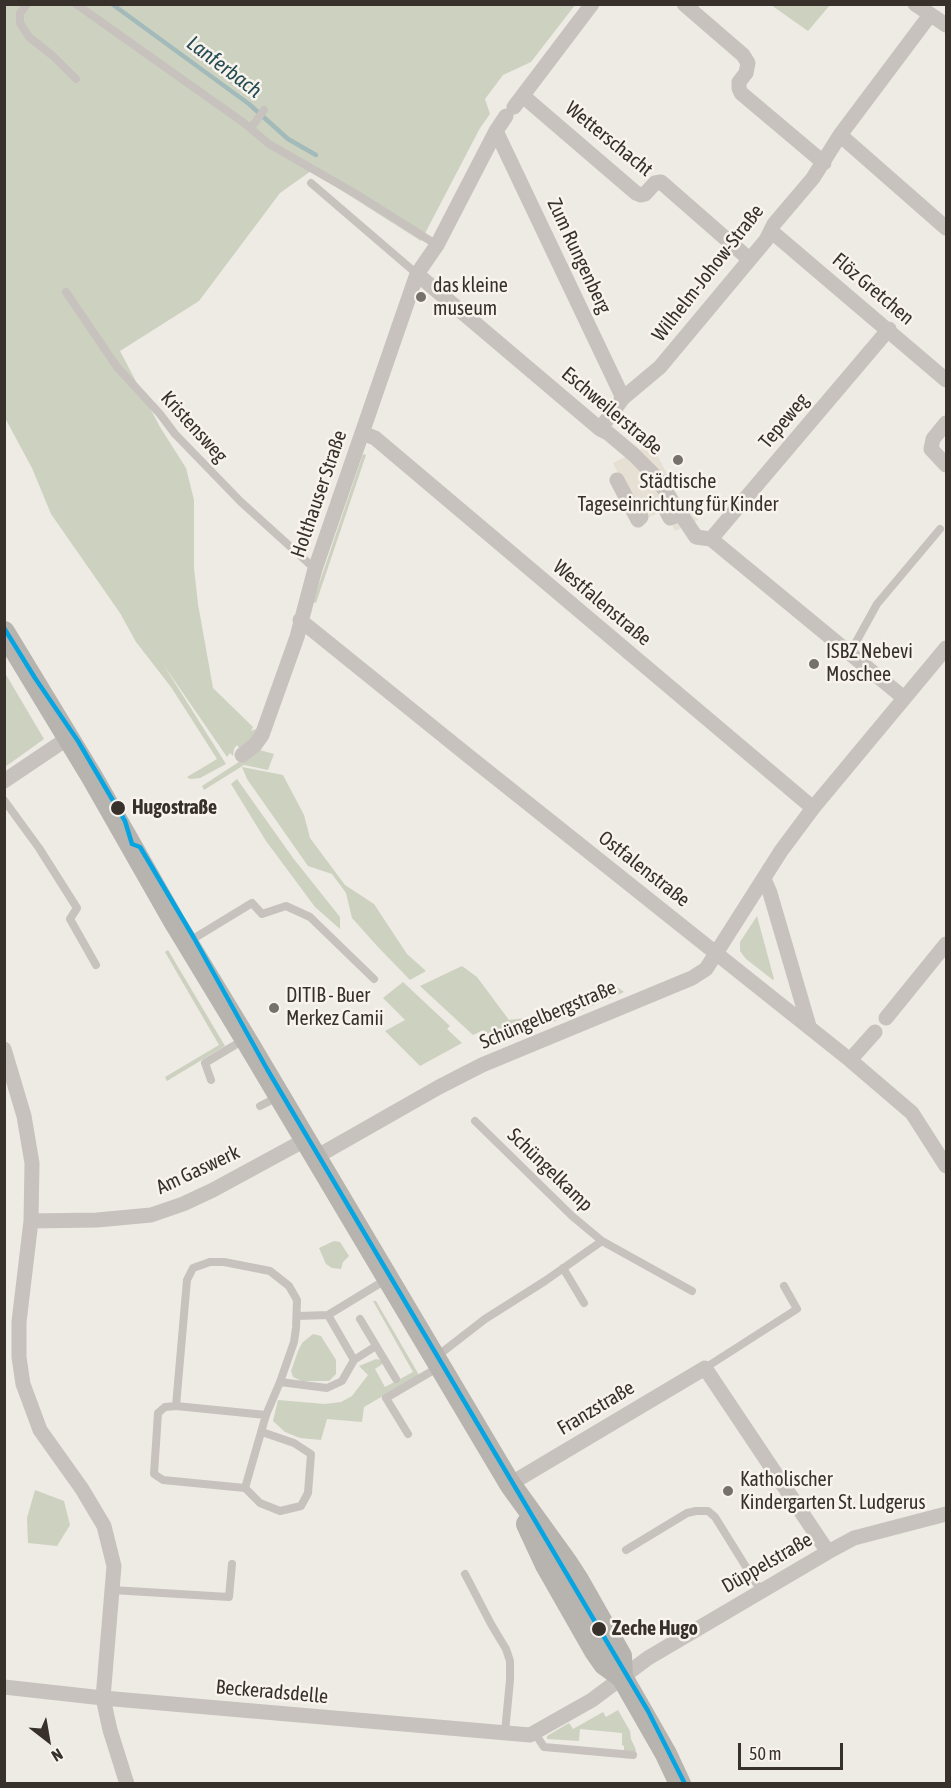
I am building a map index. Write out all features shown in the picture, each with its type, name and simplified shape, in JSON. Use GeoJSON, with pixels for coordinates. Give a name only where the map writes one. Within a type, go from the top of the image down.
{"type":"FeatureCollection","features":[{"type":"Feature","properties":{"kind":"main road"},"geometry":{"type":"LineString","coordinates":[[4,632],[187,943],[246,1038],[270,1101],[310,1149],[510,1484],[567,1563],[586,1595],[621,1656],[622,1677],[666,1754],[680,1784]]}},
{"type":"Feature","properties":{"kind":"street","name":"Holthauser Straße"},"geometry":{"type":"LineString","coordinates":[[242,755],[255,745],[262,735],[297,637],[315,568],[417,274],[437,245],[496,131],[592,4]]}},
{"type":"Feature","properties":{"kind":"street"},"geometry":{"type":"LineString","coordinates":[[684,4],[743,55],[748,63],[746,73],[740,82],[741,93],[824,163]]}},
{"type":"Feature","properties":{"kind":"street"},"geometry":{"type":"LineString","coordinates":[[915,4],[946,25]]}},
{"type":"Feature","properties":{"kind":"street","name":"Wilhelm-Johow-Straße"},"geometry":{"type":"LineString","coordinates":[[604,431],[623,398],[660,367],[766,240],[774,224],[824,163],[840,135],[930,15]]}},
{"type":"Feature","properties":{"kind":"street","name":"Wetterschacht"},"geometry":{"type":"LineString","coordinates":[[514,106],[636,193],[645,194],[655,183],[661,182],[749,259]]}},
{"type":"Feature","properties":{"kind":"street","name":"Zum Rungenberg"},"geometry":{"type":"LineString","coordinates":[[496,131],[623,398]]}},
{"type":"Feature","properties":{"kind":"street"},"geometry":{"type":"LineString","coordinates":[[840,135],[946,228]]}},
{"type":"Feature","properties":{"kind":"street","name":"Flöz Gretchen"},"geometry":{"type":"LineString","coordinates":[[771,231],[889,329],[946,381]]}},
{"type":"Feature","properties":{"kind":"street","name":"Eschweilerstraße"},"geometry":{"type":"LineString","coordinates":[[417,274],[633,454],[656,477],[670,506],[689,524],[696,537],[711,539],[904,698]]}},
{"type":"Feature","properties":{"kind":"street","name":"Tepeweg"},"geometry":{"type":"LineString","coordinates":[[711,539],[889,329]]}},
{"type":"Feature","properties":{"kind":"street"},"geometry":{"type":"LineString","coordinates":[[946,423],[933,439],[931,449],[935,456],[946,465]]}},
{"type":"Feature","properties":{"kind":"street","name":"Westfalenstraße"},"geometry":{"type":"LineString","coordinates":[[362,433],[375,438],[813,808]]}},
{"type":"Feature","properties":{"kind":"street"},"geometry":{"type":"LineString","coordinates":[[617,480],[638,520],[641,517]]}},
{"type":"Feature","properties":{"kind":"street","name":"Ostfalenstraße"},"geometry":{"type":"LineString","coordinates":[[300,620],[850,1060],[912,1113],[946,1166]]}},
{"type":"Feature","properties":{"kind":"street","name":"Schüngelbergstraße"},"geometry":{"type":"LineString","coordinates":[[310,1149],[482,1065],[700,974],[711,964],[780,850],[946,648]]}},
{"type":"Feature","properties":{"kind":"street"},"geometry":{"type":"LineString","coordinates":[[4,781],[68,738]]}},
{"type":"Feature","properties":{"kind":"street"},"geometry":{"type":"LineString","coordinates":[[764,879],[809,1026]]}},
{"type":"Feature","properties":{"kind":"street"},"geometry":{"type":"LineString","coordinates":[[886,1018],[946,944]]}},
{"type":"Feature","properties":{"kind":"street"},"geometry":{"type":"LineString","coordinates":[[850,1060],[875,1032]]}},
{"type":"Feature","properties":{"kind":"street"},"geometry":{"type":"LineString","coordinates":[[4,1049],[24,1116],[32,1163],[31,1221],[19,1322],[19,1357],[23,1384],[40,1430],[82,1489],[104,1526],[114,1566],[103,1698],[107,1721],[127,1784]]}},
{"type":"Feature","properties":{"kind":"street","name":"Am Gaswerk"},"geometry":{"type":"LineString","coordinates":[[31,1221],[97,1220],[151,1215],[183,1204],[310,1149]]}},
{"type":"Feature","properties":{"kind":"street"},"geometry":{"type":"LineString","coordinates":[[705,1368],[828,1552]]}},
{"type":"Feature","properties":{"kind":"street","name":"Franzstraße"},"geometry":{"type":"LineString","coordinates":[[510,1484],[705,1368]]}},
{"type":"Feature","properties":{"kind":"street","name":"Düppelstraße"},"geometry":{"type":"LineString","coordinates":[[622,1677],[651,1656],[854,1538],[946,1514]]}},
{"type":"Feature","properties":{"kind":"street","name":"Beckeradsdelle"},"geometry":{"type":"LineString","coordinates":[[5,1688],[530,1735],[592,1700],[622,1677]]}},
{"type":"Feature","properties":{"kind":"lane"},"geometry":{"type":"LineString","coordinates":[[27,4],[20,13],[20,23],[29,37],[53,56],[76,79]]}},
{"type":"Feature","properties":{"kind":"lane"},"geometry":{"type":"LineString","coordinates":[[76,4],[253,124],[269,144],[356,194],[437,245]]}},
{"type":"Feature","properties":{"kind":"lane"},"geometry":{"type":"LineString","coordinates":[[253,124],[264,110]]}},
{"type":"Feature","properties":{"kind":"lane","name":"Eschweilerstraße"},"geometry":{"type":"LineString","coordinates":[[311,183],[417,274]]}},
{"type":"Feature","properties":{"kind":"lane","name":"Kristensweg"},"geometry":{"type":"LineString","coordinates":[[66,292],[117,367],[176,434],[242,502],[315,568]]}},
{"type":"Feature","properties":{"kind":"lane"},"geometry":{"type":"LineString","coordinates":[[850,653],[877,604],[940,529]]}},
{"type":"Feature","properties":{"kind":"lane"},"geometry":{"type":"LineString","coordinates":[[4,800],[39,848],[77,908],[70,919],[96,965]]}},
{"type":"Feature","properties":{"kind":"lane"},"geometry":{"type":"LineString","coordinates":[[187,943],[252,903],[262,914],[286,906],[310,917],[374,979]]}},
{"type":"Feature","properties":{"kind":"lane"},"geometry":{"type":"LineString","coordinates":[[211,1080],[205,1063],[246,1038]]}},
{"type":"Feature","properties":{"kind":"lane","name":"Schüngelkamp"},"geometry":{"type":"LineString","coordinates":[[475,1121],[572,1216],[603,1241],[692,1291]]}},
{"type":"Feature","properties":{"kind":"lane"},"geometry":{"type":"LineString","coordinates":[[408,1434],[386,1398],[437,1362],[485,1319],[603,1241]]}},
{"type":"Feature","properties":{"kind":"lane"},"geometry":{"type":"LineString","coordinates":[[176,1406],[187,1280],[193,1268],[210,1262],[224,1262],[270,1271],[289,1286],[297,1300],[294,1342],[266,1415],[245,1488]]}},
{"type":"Feature","properties":{"kind":"lane"},"geometry":{"type":"LineString","coordinates":[[563,1268],[584,1303]]}},
{"type":"Feature","properties":{"kind":"lane"},"geometry":{"type":"LineString","coordinates":[[297,1316],[328,1315],[388,1279]]}},
{"type":"Feature","properties":{"kind":"lane","name":"Franzstraße"},"geometry":{"type":"LineString","coordinates":[[705,1368],[797,1309],[783,1286]]}},
{"type":"Feature","properties":{"kind":"lane"},"geometry":{"type":"LineString","coordinates":[[328,1315],[354,1360]]}},
{"type":"Feature","properties":{"kind":"lane"},"geometry":{"type":"LineString","coordinates":[[360,1319],[396,1378]]}},
{"type":"Feature","properties":{"kind":"lane"},"geometry":{"type":"LineString","coordinates":[[280,1382],[327,1388],[336,1386],[342,1381],[354,1360],[376,1346]]}},
{"type":"Feature","properties":{"kind":"lane"},"geometry":{"type":"LineString","coordinates":[[262,1432],[294,1443],[310,1454],[308,1493],[301,1506],[280,1511],[260,1503],[245,1488],[163,1480],[154,1474],[158,1413],[165,1407],[176,1406],[266,1415]]}},
{"type":"Feature","properties":{"kind":"lane"},"geometry":{"type":"LineString","coordinates":[[626,1550],[687,1513],[708,1512],[715,1517],[761,1591]]}},
{"type":"Feature","properties":{"kind":"lane"},"geometry":{"type":"LineString","coordinates":[[112,1590],[229,1597],[232,1564]]}},
{"type":"Feature","properties":{"kind":"lane"},"geometry":{"type":"LineString","coordinates":[[465,1574],[506,1648],[510,1660],[505,1732]]}},
{"type":"Feature","properties":{"kind":"lane"},"geometry":{"type":"LineString","coordinates":[[534,1732],[544,1747],[633,1755]]}},
{"type":"Feature","properties":{"kind":"green space"},"geometry":{"type":"Polygon","coordinates":[[[4,5],[575,5],[531,62],[503,75],[485,99],[490,114],[480,128],[421,241],[311,171],[280,193],[199,301],[120,351],[160,427],[186,468],[194,500],[194,568],[198,604],[213,688],[253,727],[251,731],[263,726],[242,752],[237,745],[233,756],[230,753],[227,757],[163,664],[226,764],[200,778],[187,777],[217,759],[171,687],[136,642],[120,613],[51,514],[32,468],[5,418],[4,5]]]}},
{"type":"Feature","properties":{"kind":"green space"},"geometry":{"type":"Polygon","coordinates":[[[771,5],[830,5],[808,31],[771,5]]]}},
{"type":"Feature","properties":{"kind":"green space"},"geometry":{"type":"Polygon","coordinates":[[[363,454],[366,455],[316,603],[313,602],[363,454]]]}},
{"type":"Feature","properties":{"kind":"green space"},"geometry":{"type":"Polygon","coordinates":[[[5,673],[44,739],[4,767],[5,673]]]}},
{"type":"Feature","properties":{"kind":"green space"},"geometry":{"type":"Polygon","coordinates":[[[256,749],[274,754],[268,770],[244,765],[204,790],[202,786],[256,749]]]}},
{"type":"Feature","properties":{"kind":"green space"},"geometry":{"type":"Polygon","coordinates":[[[242,767],[283,775],[304,815],[310,838],[345,885],[374,904],[407,954],[426,971],[410,980],[378,947],[352,918],[346,893],[332,874],[308,866],[247,779],[242,767]]]}},
{"type":"Feature","properties":{"kind":"green space"},"geometry":{"type":"Polygon","coordinates":[[[237,779],[293,858],[340,917],[340,929],[315,907],[266,841],[231,784],[237,779]]]}},
{"type":"Feature","properties":{"kind":"green space"},"geometry":{"type":"Polygon","coordinates":[[[757,916],[773,980],[746,959],[740,951],[740,942],[757,916]]]}},
{"type":"Feature","properties":{"kind":"green space"},"geometry":{"type":"Polygon","coordinates":[[[168,950],[225,1046],[167,1081],[165,1077],[219,1045],[165,952],[168,950]]]}},
{"type":"Feature","properties":{"kind":"green space"},"geometry":{"type":"Polygon","coordinates":[[[462,966],[477,977],[509,1020],[526,1018],[617,987],[624,992],[564,1018],[496,1042],[483,1030],[473,1035],[420,986],[462,966]]]}},
{"type":"Feature","properties":{"kind":"green space"},"geometry":{"type":"Polygon","coordinates":[[[403,982],[450,1026],[447,1029],[462,1043],[420,1066],[385,1031],[405,1020],[383,998],[403,982]]]}},
{"type":"Feature","properties":{"kind":"green space"},"geometry":{"type":"Polygon","coordinates":[[[334,1241],[340,1242],[349,1256],[343,1262],[341,1269],[332,1268],[326,1264],[319,1248],[334,1241]]]}},
{"type":"Feature","properties":{"kind":"green space"},"geometry":{"type":"Polygon","coordinates":[[[373,1301],[376,1301],[419,1375],[364,1407],[362,1422],[327,1419],[321,1440],[300,1438],[285,1432],[273,1421],[278,1400],[325,1404],[341,1402],[352,1396],[368,1375],[359,1366],[376,1359],[384,1363],[375,1369],[385,1387],[413,1372],[373,1301]]]}},
{"type":"Feature","properties":{"kind":"green space"},"geometry":{"type":"Polygon","coordinates":[[[313,1334],[321,1336],[336,1360],[336,1374],[329,1381],[302,1381],[293,1377],[291,1371],[298,1351],[302,1343],[313,1334]]]}},
{"type":"Feature","properties":{"kind":"green space"},"geometry":{"type":"Polygon","coordinates":[[[35,1490],[64,1501],[70,1525],[57,1546],[28,1543],[27,1518],[35,1490]]]}},
{"type":"Feature","properties":{"kind":"green space"},"geometry":{"type":"Polygon","coordinates":[[[618,1710],[630,1731],[635,1752],[624,1751],[622,1733],[580,1729],[579,1741],[547,1739],[547,1736],[569,1723],[573,1729],[603,1712],[606,1717],[618,1710]]]}},
{"type":"Feature","properties":{"kind":"shaded area"},"geometry":{"type":"Polygon","coordinates":[[[652,444],[680,501],[687,498],[698,520],[675,531],[672,525],[669,526],[663,513],[668,508],[644,520],[635,508],[648,501],[634,507],[613,463],[652,444]]]}},
{"type":"Feature","properties":{"kind":"waterway","name":"Lanferbach"},"geometry":{"type":"LineString","coordinates":[[112,4],[249,104],[288,139],[316,155]]}},
{"type":"Feature","properties":{"kind":"transit line"},"geometry":{"type":"LineString","coordinates":[[4,628],[78,741],[125,821],[132,844],[140,847],[194,938],[267,1069],[648,1711],[685,1784]]}},
{"type":"Feature","properties":{"kind":"place","name":"das kleine museum"},"geometry":{"type":"Point","coordinates":[421,297]}},
{"type":"Feature","properties":{"kind":"place","name":"Städtische Tageseinrichtung für Kinder"},"geometry":{"type":"Point","coordinates":[678,460]}},
{"type":"Feature","properties":{"kind":"place","name":"ISBZ Nebevi Moschee"},"geometry":{"type":"Point","coordinates":[814,664]}},
{"type":"Feature","properties":{"kind":"place","name":"Hugostraße"},"geometry":{"type":"Point","coordinates":[118,808]}},
{"type":"Feature","properties":{"kind":"place","name":"DITIB - Buer Merkez Camii"},"geometry":{"type":"Point","coordinates":[274,1008]}},
{"type":"Feature","properties":{"kind":"place","name":"Katholischer Kindergarten St. Ludgerus"},"geometry":{"type":"Point","coordinates":[728,1491]}},
{"type":"Feature","properties":{"kind":"place","name":"Zeche Hugo"},"geometry":{"type":"Point","coordinates":[599,1629]}}]}
